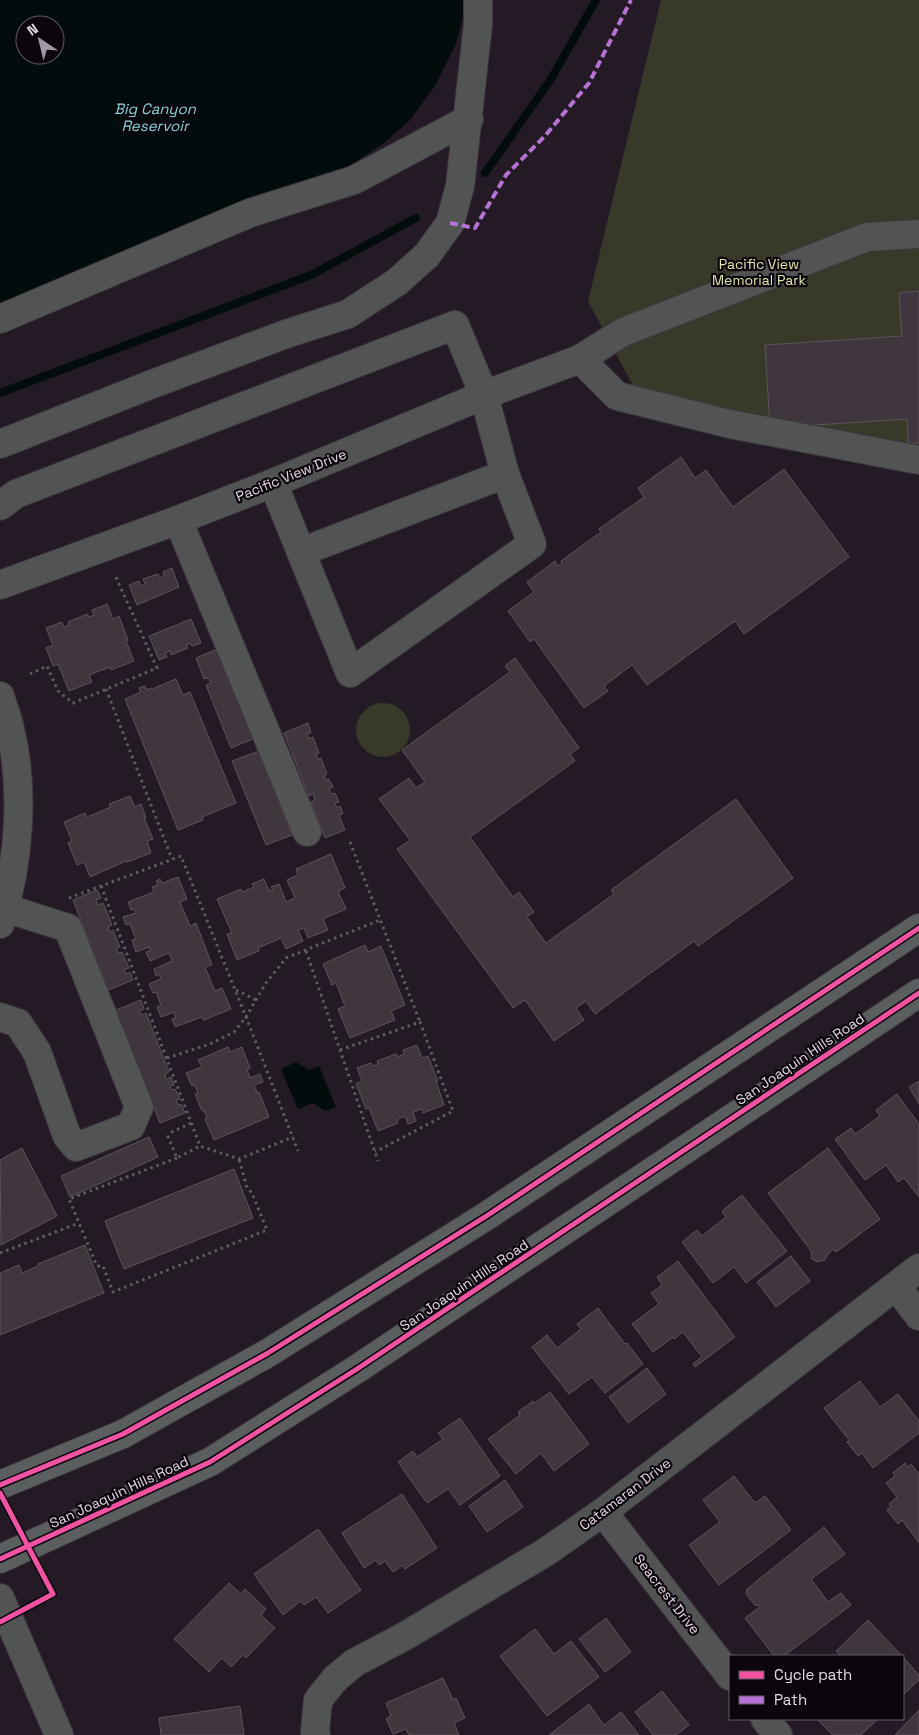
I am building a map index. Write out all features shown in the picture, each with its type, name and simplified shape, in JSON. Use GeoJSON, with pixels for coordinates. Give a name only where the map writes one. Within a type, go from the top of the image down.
{"type":"FeatureCollection","features":[{"type":"Feature","properties":{"kind":"main road"},"geometry":{"type":"LineString","coordinates":[[0,1485],[123,1434],[268,1353],[488,1215],[919,928]]}},
{"type":"Feature","properties":{"kind":"main road","name":"San Joaquin Hills Road"},"geometry":{"type":"LineString","coordinates":[[0,1559],[210,1462],[357,1369],[919,992]]}},
{"type":"Feature","properties":{"kind":"street"},"geometry":{"type":"LineString","coordinates":[[0,444],[154,383],[286,334],[348,314],[397,282],[427,255],[450,223],[460,186],[469,119],[478,24],[478,0]]}},
{"type":"Feature","properties":{"kind":"street"},"geometry":{"type":"LineString","coordinates":[[0,319],[250,214],[354,180],[469,119]]}},
{"type":"Feature","properties":{"kind":"street","name":"Pacific View Drive"},"geometry":{"type":"LineString","coordinates":[[0,585],[273,483],[484,395],[580,359],[623,332],[867,237],[919,234]]}},
{"type":"Feature","properties":{"kind":"street"},"geometry":{"type":"LineString","coordinates":[[0,506],[16,494],[455,325],[484,395],[505,474],[532,544],[350,673],[273,483]]}},
{"type":"Feature","properties":{"kind":"street"},"geometry":{"type":"LineString","coordinates":[[580,359],[617,396],[730,424],[919,460]]}},
{"type":"Feature","properties":{"kind":"street"},"geometry":{"type":"LineString","coordinates":[[301,552],[505,474]]}},
{"type":"Feature","properties":{"kind":"street"},"geometry":{"type":"LineString","coordinates":[[178,520],[307,832]]}},
{"type":"Feature","properties":{"kind":"street"},"geometry":{"type":"LineString","coordinates":[[0,696],[10,729],[18,777],[18,837],[3,916],[68,928],[139,1107],[130,1126],[76,1147],[67,1136],[37,1052],[18,1023],[0,1018]]}},
{"type":"Feature","properties":{"kind":"street","name":"Catamaran Drive"},"geometry":{"type":"LineString","coordinates":[[316,1735],[318,1700],[335,1679],[354,1663],[405,1636],[546,1552],[603,1512],[919,1268]]}},
{"type":"Feature","properties":{"kind":"street"},"geometry":{"type":"LineString","coordinates":[[896,1286],[919,1316]]}},
{"type":"Feature","properties":{"kind":"street","name":"Seacrest Drive"},"geometry":{"type":"LineString","coordinates":[[603,1512],[729,1675]]}},
{"type":"Feature","properties":{"kind":"street"},"geometry":{"type":"LineString","coordinates":[[0,1598],[59,1735]]}},
{"type":"Feature","properties":{"kind":"street"},"geometry":{"type":"LineString","coordinates":[[765,1720],[778,1735]]}},
{"type":"Feature","properties":{"kind":"path"},"geometry":{"type":"LineString","coordinates":[[30,674],[47,666],[58,691],[73,703],[158,668],[115,574]]}},
{"type":"Feature","properties":{"kind":"path"},"geometry":{"type":"LineString","coordinates":[[106,689],[172,859]]}},
{"type":"Feature","properties":{"kind":"path"},"geometry":{"type":"LineString","coordinates":[[350,842],[453,1111],[374,1152]]}},
{"type":"Feature","properties":{"kind":"path"},"geometry":{"type":"LineString","coordinates":[[68,899],[180,856],[298,1151]]}},
{"type":"Feature","properties":{"kind":"path"},"geometry":{"type":"LineString","coordinates":[[102,886],[200,1146]]}},
{"type":"Feature","properties":{"kind":"path"},"geometry":{"type":"LineString","coordinates":[[167,1058],[210,1044],[234,1032],[246,1017],[266,983],[286,958],[380,920]]}},
{"type":"Feature","properties":{"kind":"path"},"geometry":{"type":"LineString","coordinates":[[306,951],[378,1161]]}},
{"type":"Feature","properties":{"kind":"path"},"geometry":{"type":"LineString","coordinates":[[235,990],[256,1000]]}},
{"type":"Feature","properties":{"kind":"path"},"geometry":{"type":"LineString","coordinates":[[340,1050],[420,1022]]}},
{"type":"Feature","properties":{"kind":"path"},"geometry":{"type":"LineString","coordinates":[[177,1158],[168,1137],[172,1132],[191,1123]]}},
{"type":"Feature","properties":{"kind":"path"},"geometry":{"type":"LineString","coordinates":[[239,1159],[247,1188],[252,1194],[267,1230],[113,1292],[102,1266],[97,1266],[69,1199],[177,1158],[200,1146],[239,1159],[293,1137]]}},
{"type":"Feature","properties":{"kind":"path"},"geometry":{"type":"LineString","coordinates":[[0,1253],[79,1223]]}},
{"type":"Feature","properties":{"kind":"green space","name":"Pacific View Memorial Park"},"geometry":{"type":"Polygon","coordinates":[[[661,0],[919,0],[919,473],[648,414],[588,301],[661,0]]]}},
{"type":"Feature","properties":{"kind":"green space"},"geometry":{"type":"Polygon","coordinates":[[[378,703],[388,703],[402,711],[408,720],[410,730],[408,740],[402,749],[388,757],[378,757],[368,752],[361,745],[356,735],[356,725],[361,715],[368,708],[378,703]]]}},
{"type":"Feature","properties":{"kind":"water","name":"Big Canyon Reservoir"},"geometry":{"type":"Polygon","coordinates":[[[0,0],[468,0],[456,43],[435,86],[410,120],[384,143],[342,171],[0,305],[0,0]]]}},
{"type":"Feature","properties":{"kind":"water"},"geometry":{"type":"Polygon","coordinates":[[[296,1062],[309,1070],[319,1066],[336,1107],[325,1111],[313,1103],[298,1109],[281,1069],[296,1062]]]}},
{"type":"Feature","properties":{"kind":"building"},"geometry":{"type":"Polygon","coordinates":[[[919,291],[919,443],[908,443],[907,419],[770,428],[765,345],[902,336],[899,293],[919,291]]]}},
{"type":"Feature","properties":{"kind":"building"},"geometry":{"type":"Polygon","coordinates":[[[681,457],[695,478],[706,470],[733,507],[784,469],[849,557],[744,634],[735,621],[647,685],[632,665],[604,686],[608,691],[584,708],[534,639],[530,642],[508,611],[534,592],[527,582],[555,561],[558,566],[562,563],[561,561],[601,532],[599,529],[644,497],[638,488],[681,457]]]}},
{"type":"Feature","properties":{"kind":"building"},"geometry":{"type":"Polygon","coordinates":[[[172,568],[179,587],[137,605],[129,585],[139,581],[141,586],[145,584],[143,579],[158,574],[160,578],[164,576],[163,572],[172,568]]]}},
{"type":"Feature","properties":{"kind":"building"},"geometry":{"type":"Polygon","coordinates":[[[107,604],[113,619],[119,616],[134,661],[111,670],[110,667],[89,675],[92,682],[69,691],[58,664],[53,666],[46,648],[53,645],[46,628],[62,622],[64,627],[69,625],[68,622],[87,614],[89,617],[94,615],[92,610],[107,604]]]}},
{"type":"Feature","properties":{"kind":"building"},"geometry":{"type":"Polygon","coordinates":[[[191,619],[201,643],[192,646],[190,643],[186,645],[188,648],[171,655],[170,651],[165,653],[167,657],[159,660],[149,636],[191,619]]]}},
{"type":"Feature","properties":{"kind":"building"},"geometry":{"type":"Polygon","coordinates":[[[220,648],[228,670],[225,671],[228,677],[231,676],[255,738],[231,748],[206,685],[211,683],[208,678],[204,679],[196,658],[220,648]]]}},
{"type":"Feature","properties":{"kind":"building"},"geometry":{"type":"Polygon","coordinates":[[[515,658],[579,748],[570,754],[575,761],[470,837],[513,897],[519,892],[534,912],[527,917],[546,943],[614,894],[611,890],[736,799],[793,878],[698,946],[694,941],[595,1014],[586,1001],[576,1008],[584,1020],[554,1041],[525,1000],[513,1008],[397,849],[410,840],[379,799],[409,778],[416,788],[425,782],[402,750],[510,672],[505,666],[515,658]]]}},
{"type":"Feature","properties":{"kind":"building"},"geometry":{"type":"Polygon","coordinates":[[[176,679],[183,695],[190,692],[236,803],[202,817],[203,820],[178,830],[125,699],[141,692],[139,688],[145,686],[147,690],[152,689],[176,679]]]}},
{"type":"Feature","properties":{"kind":"building"},"geometry":{"type":"Polygon","coordinates":[[[308,723],[311,733],[307,734],[309,739],[313,737],[319,753],[316,754],[318,759],[321,758],[327,774],[324,776],[326,780],[329,779],[333,787],[329,789],[331,794],[335,793],[339,802],[335,803],[337,808],[340,806],[343,814],[339,815],[345,830],[325,838],[311,802],[315,800],[313,794],[309,796],[284,733],[308,723]]]}},
{"type":"Feature","properties":{"kind":"building"},"geometry":{"type":"Polygon","coordinates":[[[259,751],[292,835],[266,845],[232,761],[259,751]]]}},
{"type":"Feature","properties":{"kind":"building"},"geometry":{"type":"Polygon","coordinates":[[[130,796],[135,807],[141,804],[146,818],[144,818],[153,839],[147,841],[151,853],[126,861],[90,877],[84,862],[77,865],[68,843],[72,841],[64,822],[85,813],[87,817],[111,807],[109,804],[130,796]]]}},
{"type":"Feature","properties":{"kind":"building"},"geometry":{"type":"Polygon","coordinates":[[[331,854],[345,888],[338,891],[346,909],[323,919],[328,930],[308,938],[304,928],[298,930],[303,941],[286,949],[281,938],[258,948],[259,951],[237,960],[227,934],[232,933],[217,899],[241,889],[242,892],[254,887],[252,884],[264,879],[269,891],[273,890],[271,887],[279,884],[286,902],[295,898],[287,880],[298,875],[296,869],[331,854]]]}},
{"type":"Feature","properties":{"kind":"building"},"geometry":{"type":"Polygon","coordinates":[[[178,877],[187,899],[180,902],[190,926],[196,923],[212,965],[205,967],[215,991],[222,988],[231,1009],[204,1020],[202,1017],[175,1027],[172,1019],[176,1018],[174,1012],[161,1017],[157,1007],[161,1005],[156,992],[153,993],[149,984],[161,979],[159,974],[156,976],[154,969],[172,961],[169,953],[150,961],[146,952],[150,951],[149,947],[136,952],[132,940],[136,939],[130,924],[126,925],[123,917],[136,913],[134,909],[131,910],[128,902],[154,892],[152,887],[158,885],[156,881],[160,879],[162,883],[178,877]]]}},
{"type":"Feature","properties":{"kind":"building"},"geometry":{"type":"Polygon","coordinates":[[[97,890],[101,898],[96,900],[98,905],[103,903],[112,925],[108,927],[110,932],[113,930],[120,947],[116,948],[118,953],[122,952],[129,968],[124,970],[126,974],[130,972],[133,980],[108,990],[73,900],[97,890]]]}},
{"type":"Feature","properties":{"kind":"building"},"geometry":{"type":"Polygon","coordinates":[[[365,945],[368,952],[381,946],[405,1005],[391,1011],[395,1020],[350,1038],[338,1009],[345,1006],[336,983],[332,985],[323,964],[365,945]]]}},
{"type":"Feature","properties":{"kind":"building"},"geometry":{"type":"Polygon","coordinates":[[[141,1000],[144,1009],[139,1011],[141,1015],[146,1013],[169,1072],[165,1074],[166,1079],[171,1077],[174,1085],[170,1086],[172,1090],[175,1089],[180,1099],[176,1100],[178,1105],[181,1104],[185,1113],[160,1123],[116,1010],[141,1000]]]}},
{"type":"Feature","properties":{"kind":"building"},"geometry":{"type":"Polygon","coordinates":[[[417,1045],[422,1058],[428,1056],[438,1081],[436,1081],[444,1105],[423,1113],[422,1109],[413,1112],[416,1121],[408,1124],[405,1116],[397,1119],[398,1123],[378,1131],[369,1108],[366,1109],[356,1084],[362,1081],[357,1068],[371,1063],[373,1066],[378,1064],[377,1061],[396,1054],[398,1057],[404,1054],[403,1050],[417,1045]]]}},
{"type":"Feature","properties":{"kind":"building"},"geometry":{"type":"Polygon","coordinates":[[[228,1047],[230,1052],[242,1047],[250,1068],[247,1070],[250,1078],[260,1074],[263,1082],[254,1085],[257,1093],[259,1092],[269,1117],[214,1140],[205,1119],[207,1118],[204,1110],[202,1111],[195,1094],[198,1093],[195,1085],[192,1086],[186,1073],[202,1067],[198,1060],[228,1047]]]}},
{"type":"Feature","properties":{"kind":"building"},"geometry":{"type":"Polygon","coordinates":[[[919,1081],[919,1104],[909,1087],[919,1081]]]}},
{"type":"Feature","properties":{"kind":"building"},"geometry":{"type":"Polygon","coordinates":[[[897,1094],[919,1124],[919,1197],[904,1178],[898,1182],[886,1165],[865,1180],[835,1139],[851,1128],[855,1134],[880,1116],[876,1110],[897,1094]]]}},
{"type":"Feature","properties":{"kind":"building"},"geometry":{"type":"Polygon","coordinates":[[[149,1137],[158,1157],[70,1197],[61,1176],[149,1137]]]}},
{"type":"Feature","properties":{"kind":"building"},"geometry":{"type":"Polygon","coordinates":[[[22,1148],[57,1216],[1,1245],[0,1160],[22,1148]]]}},
{"type":"Feature","properties":{"kind":"building"},"geometry":{"type":"Polygon","coordinates":[[[828,1148],[880,1219],[836,1252],[834,1249],[825,1260],[818,1262],[812,1259],[811,1251],[768,1193],[828,1148]]]}},
{"type":"Feature","properties":{"kind":"building"},"geometry":{"type":"Polygon","coordinates":[[[234,1169],[253,1218],[124,1269],[105,1221],[234,1169]]]}},
{"type":"Feature","properties":{"kind":"building"},"geometry":{"type":"Polygon","coordinates":[[[742,1195],[787,1251],[746,1283],[734,1267],[713,1283],[682,1242],[697,1230],[702,1236],[726,1217],[722,1211],[742,1195]]]}},
{"type":"Feature","properties":{"kind":"building"},"geometry":{"type":"Polygon","coordinates":[[[85,1245],[104,1293],[0,1335],[0,1273],[19,1265],[22,1273],[38,1266],[38,1264],[85,1245]]]}},
{"type":"Feature","properties":{"kind":"building"},"geometry":{"type":"Polygon","coordinates":[[[791,1256],[810,1281],[776,1307],[757,1282],[791,1256]]]}},
{"type":"Feature","properties":{"kind":"building"},"geometry":{"type":"Polygon","coordinates":[[[678,1261],[735,1337],[695,1367],[693,1364],[702,1357],[683,1332],[653,1352],[632,1324],[659,1304],[651,1293],[662,1285],[657,1277],[678,1261]]]}},
{"type":"Feature","properties":{"kind":"building"},"geometry":{"type":"Polygon","coordinates":[[[598,1308],[625,1344],[627,1343],[643,1364],[605,1393],[592,1377],[569,1394],[532,1347],[547,1335],[557,1348],[581,1329],[577,1324],[598,1308]]]}},
{"type":"Feature","properties":{"kind":"building"},"geometry":{"type":"Polygon","coordinates":[[[647,1368],[666,1394],[628,1423],[609,1397],[647,1368]]]}},
{"type":"Feature","properties":{"kind":"building"},"geometry":{"type":"Polygon","coordinates":[[[860,1381],[880,1407],[898,1394],[919,1421],[919,1433],[873,1468],[862,1453],[858,1456],[847,1442],[849,1440],[824,1408],[860,1381]]]}},
{"type":"Feature","properties":{"kind":"building"},"geometry":{"type":"Polygon","coordinates":[[[550,1392],[589,1444],[554,1471],[541,1453],[516,1474],[488,1439],[520,1415],[518,1412],[550,1392]]]}},
{"type":"Feature","properties":{"kind":"building"},"geometry":{"type":"Polygon","coordinates":[[[460,1418],[500,1476],[460,1505],[448,1489],[427,1503],[398,1462],[413,1451],[417,1457],[443,1439],[438,1433],[460,1418]]]}},
{"type":"Feature","properties":{"kind":"building"},"geometry":{"type":"Polygon","coordinates":[[[905,1463],[908,1467],[911,1464],[919,1474],[919,1543],[902,1520],[898,1524],[887,1510],[891,1507],[889,1504],[897,1497],[886,1483],[895,1476],[893,1473],[905,1463]]]}},
{"type":"Feature","properties":{"kind":"building"},"geometry":{"type":"Polygon","coordinates":[[[734,1476],[755,1503],[765,1496],[791,1530],[719,1585],[689,1545],[720,1522],[703,1500],[734,1476]]]}},
{"type":"Feature","properties":{"kind":"building"},"geometry":{"type":"Polygon","coordinates":[[[505,1480],[523,1507],[487,1532],[469,1506],[505,1480]]]}},
{"type":"Feature","properties":{"kind":"building"},"geometry":{"type":"Polygon","coordinates":[[[402,1494],[437,1548],[405,1569],[403,1565],[393,1572],[385,1561],[379,1565],[376,1560],[364,1568],[342,1533],[402,1494]]]}},
{"type":"Feature","properties":{"kind":"building"},"geometry":{"type":"Polygon","coordinates":[[[824,1527],[845,1554],[811,1579],[828,1602],[841,1593],[851,1605],[785,1655],[773,1655],[745,1618],[761,1606],[755,1605],[746,1594],[747,1589],[824,1527]]]}},
{"type":"Feature","properties":{"kind":"building"},"geometry":{"type":"Polygon","coordinates":[[[318,1529],[361,1590],[328,1613],[316,1597],[304,1605],[301,1601],[283,1615],[254,1574],[318,1529]]]}},
{"type":"Feature","properties":{"kind":"building"},"geometry":{"type":"Polygon","coordinates":[[[229,1583],[241,1594],[245,1589],[266,1609],[261,1615],[275,1628],[246,1658],[243,1655],[231,1667],[222,1658],[209,1672],[174,1639],[229,1583]]]}},
{"type":"Feature","properties":{"kind":"building"},"geometry":{"type":"Polygon","coordinates":[[[606,1618],[631,1652],[605,1672],[579,1639],[606,1618]]]}},
{"type":"Feature","properties":{"kind":"building"},"geometry":{"type":"Polygon","coordinates":[[[868,1620],[901,1655],[840,1655],[836,1651],[868,1620]]]}},
{"type":"Feature","properties":{"kind":"building"},"geometry":{"type":"Polygon","coordinates":[[[535,1629],[554,1654],[571,1641],[599,1677],[547,1716],[500,1656],[535,1629]]]}},
{"type":"Feature","properties":{"kind":"building"},"geometry":{"type":"Polygon","coordinates":[[[904,1658],[919,1675],[919,1680],[904,1694],[904,1658]]]}},
{"type":"Feature","properties":{"kind":"building"},"geometry":{"type":"Polygon","coordinates":[[[443,1678],[453,1700],[456,1698],[465,1718],[454,1723],[459,1735],[409,1735],[406,1729],[393,1734],[386,1719],[391,1716],[386,1703],[443,1678]]]}},
{"type":"Feature","properties":{"kind":"building"},"geometry":{"type":"Polygon","coordinates":[[[662,1691],[689,1725],[676,1735],[653,1735],[635,1712],[662,1691]]]}},
{"type":"Feature","properties":{"kind":"building"},"geometry":{"type":"Polygon","coordinates":[[[589,1704],[604,1725],[621,1712],[639,1735],[549,1735],[589,1704]]]}},
{"type":"Feature","properties":{"kind":"building"},"geometry":{"type":"Polygon","coordinates":[[[240,1706],[244,1735],[161,1735],[159,1718],[240,1706]]]}},
{"type":"Feature","properties":{"kind":"building"},"geometry":{"type":"Polygon","coordinates":[[[919,1710],[919,1735],[895,1735],[919,1710]]]}},
{"type":"Feature","properties":{"kind":"building"},"geometry":{"type":"Polygon","coordinates":[[[818,1720],[877,1720],[861,1735],[833,1735],[818,1720]]]}},
{"type":"Feature","properties":{"kind":"waterway"},"geometry":{"type":"LineString","coordinates":[[485,173],[551,79],[596,0]]}},
{"type":"Feature","properties":{"kind":"waterway"},"geometry":{"type":"LineString","coordinates":[[0,393],[311,275],[416,218]]}},
{"type":"Feature","properties":{"kind":"marked path"},"geometry":{"type":"LineString","coordinates":[[450,223],[475,228],[506,175],[545,136],[589,83],[631,0]]}},
{"type":"Feature","properties":{"kind":"cycle path"},"geometry":{"type":"LineString","coordinates":[[0,1485],[123,1434],[268,1353],[488,1215],[919,928]]}},
{"type":"Feature","properties":{"kind":"cycle path"},"geometry":{"type":"LineString","coordinates":[[0,1559],[210,1462],[357,1369],[919,993]]}},
{"type":"Feature","properties":{"kind":"cycle path"},"geometry":{"type":"LineString","coordinates":[[0,1493],[53,1594],[0,1622]]}}]}
